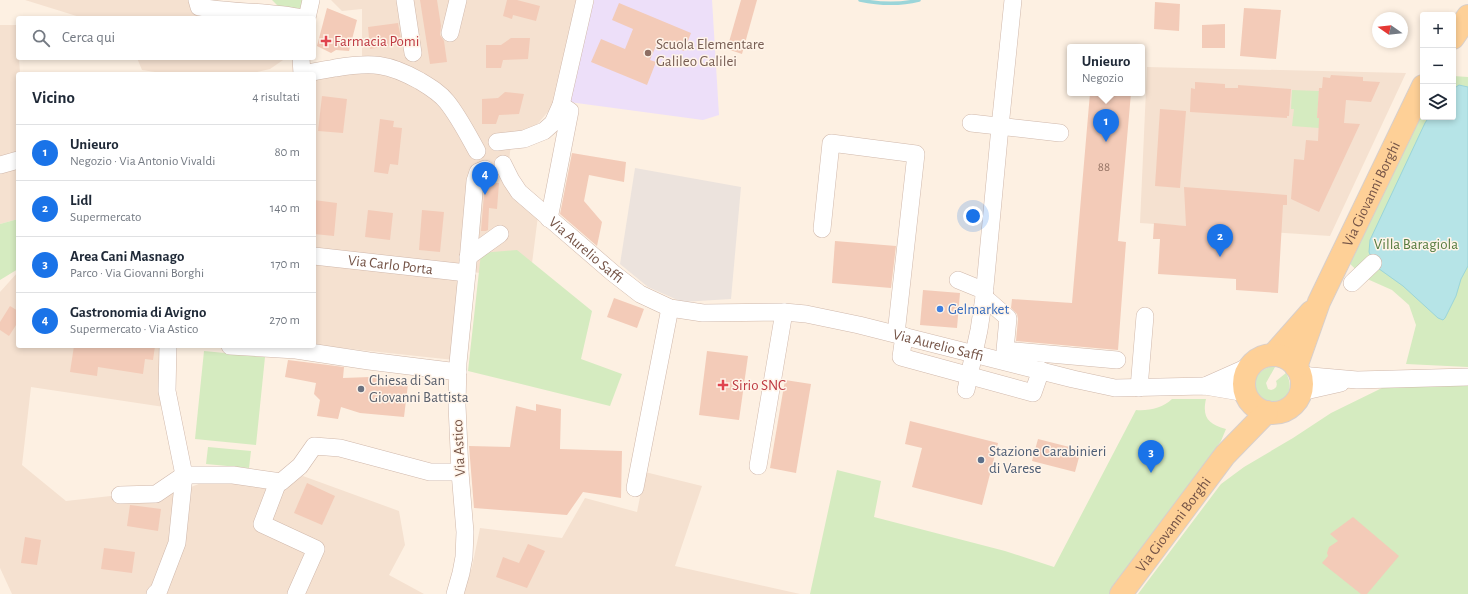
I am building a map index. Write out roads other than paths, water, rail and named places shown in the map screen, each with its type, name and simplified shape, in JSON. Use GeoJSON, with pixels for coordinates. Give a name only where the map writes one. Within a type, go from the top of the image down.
{"type":"FeatureCollection","features":[{"type":"Feature","properties":{"kind":"main road"},"geometry":{"type":"LineString","coordinates":[[1456,34],[1468,16]]}},
{"type":"Feature","properties":{"kind":"main road","name":"Via Giovanni Borghi"},"geometry":{"type":"LineString","coordinates":[[1273,355],[1319,302],[1344,280],[1420,93]]}},
{"type":"Feature","properties":{"kind":"main road","name":"Via Giovanni Borghi"},"geometry":{"type":"LineString","coordinates":[[1299,378],[1319,302]]}},
{"type":"Feature","properties":{"kind":"main road"},"geometry":{"type":"LineString","coordinates":[[1273,355],[1290,361],[1299,378],[1297,400],[1291,406],[1279,412],[1266,412],[1253,405],[1247,396],[1244,384],[1250,366],[1257,360],[1273,355]]}},
{"type":"Feature","properties":{"kind":"main road","name":"Via Giovanni Borghi"},"geometry":{"type":"LineString","coordinates":[[1226,455],[1247,396]]}},
{"type":"Feature","properties":{"kind":"main road","name":"Via Giovanni Borghi"},"geometry":{"type":"LineString","coordinates":[[1121,594],[1226,455],[1266,412]]}},
{"type":"Feature","properties":{"kind":"street"},"geometry":{"type":"LineString","coordinates":[[197,0],[199,7],[216,5],[290,16]]}},
{"type":"Feature","properties":{"kind":"street"},"geometry":{"type":"LineString","coordinates":[[266,0],[279,14]]}},
{"type":"Feature","properties":{"kind":"street"},"geometry":{"type":"LineString","coordinates":[[307,16],[311,0]]}},
{"type":"Feature","properties":{"kind":"street"},"geometry":{"type":"LineString","coordinates":[[405,0],[413,53]]}},
{"type":"Feature","properties":{"kind":"street"},"geometry":{"type":"LineString","coordinates":[[450,33],[458,0]]}},
{"type":"Feature","properties":{"kind":"street"},"geometry":{"type":"LineString","coordinates":[[313,72],[361,64],[383,66],[396,69],[409,75],[437,92],[446,101],[463,126],[489,159],[524,139],[544,131],[549,127],[556,116],[561,104],[585,0]]}},
{"type":"Feature","properties":{"kind":"street"},"geometry":{"type":"LineString","coordinates":[[968,383],[984,294],[1013,0]]}},
{"type":"Feature","properties":{"kind":"street"},"geometry":{"type":"LineString","coordinates":[[301,60],[302,72]]}},
{"type":"Feature","properties":{"kind":"street"},"geometry":{"type":"LineString","coordinates":[[549,219],[570,110],[561,104]]}},
{"type":"Feature","properties":{"kind":"street"},"geometry":{"type":"LineString","coordinates":[[971,123],[1060,133]]}},
{"type":"Feature","properties":{"kind":"street"},"geometry":{"type":"LineString","coordinates":[[822,229],[831,143],[916,154],[900,335],[901,357],[968,383],[1033,393],[1049,373],[1060,355]]}},
{"type":"Feature","properties":{"kind":"street","name":"Via Aurelio Saffi"},"geometry":{"type":"LineString","coordinates":[[489,159],[511,180],[519,192],[608,269],[636,291],[655,302],[670,308],[702,313],[784,312],[806,314],[900,335],[1103,386],[1115,388],[1205,386],[1247,396]]}},
{"type":"Feature","properties":{"kind":"street","name":"Via Astico"},"geometry":{"type":"LineString","coordinates":[[455,594],[461,573],[465,543],[457,405],[458,372],[468,265],[489,159]]}},
{"type":"Feature","properties":{"kind":"street"},"geometry":{"type":"LineString","coordinates":[[0,166],[16,161]]}},
{"type":"Feature","properties":{"kind":"street"},"geometry":{"type":"LineString","coordinates":[[468,265],[500,234]]}},
{"type":"Feature","properties":{"kind":"street","name":"Via Carlo Porta"},"geometry":{"type":"LineString","coordinates":[[316,256],[468,265]]}},
{"type":"Feature","properties":{"kind":"street"},"geometry":{"type":"LineString","coordinates":[[1344,280],[1373,263]]}},
{"type":"Feature","properties":{"kind":"street"},"geometry":{"type":"LineString","coordinates":[[958,280],[984,294],[1008,318],[1005,350],[1116,360]]}},
{"type":"Feature","properties":{"kind":"street"},"geometry":{"type":"LineString","coordinates":[[636,488],[670,308]]}},
{"type":"Feature","properties":{"kind":"street"},"geometry":{"type":"LineString","coordinates":[[758,466],[784,312]]}},
{"type":"Feature","properties":{"kind":"street"},"geometry":{"type":"LineString","coordinates":[[1139,388],[1145,316]]}},
{"type":"Feature","properties":{"kind":"street"},"geometry":{"type":"LineString","coordinates":[[155,594],[159,590],[177,543],[184,475],[167,391],[168,348]]}},
{"type":"Feature","properties":{"kind":"street"},"geometry":{"type":"LineString","coordinates":[[263,348],[296,350],[458,372]]}},
{"type":"Feature","properties":{"kind":"street","name":"Via Aurelio Saffi"},"geometry":{"type":"LineString","coordinates":[[1205,386],[1250,366]]}},
{"type":"Feature","properties":{"kind":"street"},"geometry":{"type":"LineString","coordinates":[[1299,378],[1357,380],[1468,377]]}},
{"type":"Feature","properties":{"kind":"street"},"geometry":{"type":"LineString","coordinates":[[120,495],[156,494],[184,475],[233,476],[281,482],[300,466],[314,446],[340,448],[430,472],[460,472]]}},
{"type":"Feature","properties":{"kind":"street"},"geometry":{"type":"LineString","coordinates":[[278,482],[262,524],[316,549],[296,594]]}},
{"type":"Feature","properties":{"kind":"water","name":"Villa Baragiola"},"geometry":{"type":"Polygon","coordinates":[[[1459,85],[1468,87],[1468,266],[1461,279],[1456,296],[1443,320],[1438,318],[1403,286],[1375,266],[1369,252],[1370,240],[1425,123],[1427,120],[1456,120],[1456,87],[1459,85]]]}},
{"type":"Feature","properties":{"kind":"waterway"},"geometry":{"type":"LineString","coordinates":[[860,0],[889,3],[904,3],[919,0]]}},
{"type":"Feature","properties":{"kind":"place","name":"Farmacia Pomi"},"geometry":{"type":"Point","coordinates":[326,41]}},
{"type":"Feature","properties":{"kind":"place","name":"Scuola Elementare Galileo Galilei"},"geometry":{"type":"Point","coordinates":[648,53]}},
{"type":"Feature","properties":{"kind":"place","name":"Unieuro"},"geometry":{"type":"Point","coordinates":[1106,142]}},
{"type":"Feature","properties":{"kind":"place","name":"Gastronomia di Avigno"},"geometry":{"type":"Point","coordinates":[485,195]}},
{"type":"Feature","properties":{"kind":"place","name":"Lidl"},"geometry":{"type":"Point","coordinates":[1220,257]}},
{"type":"Feature","properties":{"kind":"place","name":"Gelmarket"},"geometry":{"type":"Point","coordinates":[940,309]}},
{"type":"Feature","properties":{"kind":"place","name":"Sirio SNC"},"geometry":{"type":"Point","coordinates":[723,385]}},
{"type":"Feature","properties":{"kind":"place","name":"Chiesa di San Giovanni Battista"},"geometry":{"type":"Point","coordinates":[361,389]}},
{"type":"Feature","properties":{"kind":"place","name":"Stazione Carabinieri di Varese"},"geometry":{"type":"Point","coordinates":[981,460]}},
{"type":"Feature","properties":{"kind":"place","name":"Area Cani Masnago"},"geometry":{"type":"Point","coordinates":[1151,473]}}]}
